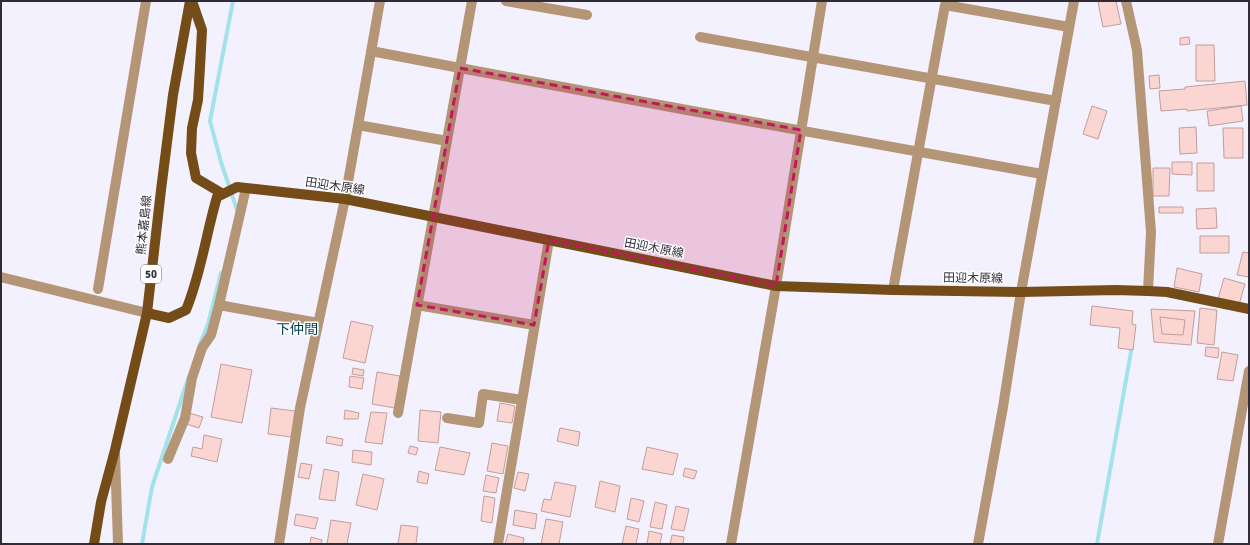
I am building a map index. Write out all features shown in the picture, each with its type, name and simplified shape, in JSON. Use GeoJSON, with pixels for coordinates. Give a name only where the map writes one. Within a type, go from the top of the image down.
{"type":"FeatureCollection","features":[{"type":"Feature","properties":{"kind":"main road"},"geometry":{"type":"LineString","coordinates":[[191,1],[202,30],[198,100],[192,128],[191,153],[196,178],[223,194]]}},
{"type":"Feature","properties":{"kind":"main road","name":"熊本嘉島線"},"geometry":{"type":"LineString","coordinates":[[94,544],[101,502],[115,450],[147,313],[160,190],[172,103],[191,1]]}},
{"type":"Feature","properties":{"kind":"main road"},"geometry":{"type":"LineString","coordinates":[[147,313],[169,318],[186,310],[193,292],[209,223],[217,197],[241,187]]}},
{"type":"Feature","properties":{"kind":"main road","name":"田迎木原線"},"geometry":{"type":"LineString","coordinates":[[241,187],[345,200],[776,286],[1021,292],[1116,290],[1148,291],[1167,292],[1249,309]]}},
{"type":"Feature","properties":{"kind":"street"},"geometry":{"type":"LineString","coordinates":[[98,289],[146,1]]}},
{"type":"Feature","properties":{"kind":"street"},"geometry":{"type":"LineString","coordinates":[[279,544],[300,408],[345,200],[380,1]]}},
{"type":"Feature","properties":{"kind":"street"},"geometry":{"type":"LineString","coordinates":[[398,413],[472,1]]}},
{"type":"Feature","properties":{"kind":"street"},"geometry":{"type":"LineString","coordinates":[[506,1],[587,15]]}},
{"type":"Feature","properties":{"kind":"street"},"geometry":{"type":"LineString","coordinates":[[731,544],[776,286],[822,1]]}},
{"type":"Feature","properties":{"kind":"street"},"geometry":{"type":"LineString","coordinates":[[978,544],[1003,407],[1021,292],[1074,1]]}},
{"type":"Feature","properties":{"kind":"street"},"geometry":{"type":"LineString","coordinates":[[1126,1],[1137,50],[1151,232],[1148,291]]}},
{"type":"Feature","properties":{"kind":"street"},"geometry":{"type":"LineString","coordinates":[[893,290],[945,5],[1069,27]]}},
{"type":"Feature","properties":{"kind":"street"},"geometry":{"type":"LineString","coordinates":[[700,37],[813,56],[1056,101]]}},
{"type":"Feature","properties":{"kind":"street"},"geometry":{"type":"LineString","coordinates":[[371,51],[1042,174]]}},
{"type":"Feature","properties":{"kind":"street"},"geometry":{"type":"LineString","coordinates":[[358,125],[447,141]]}},
{"type":"Feature","properties":{"kind":"street"},"geometry":{"type":"LineString","coordinates":[[168,459],[185,418],[192,378],[202,348],[211,335],[219,305],[241,187]]}},
{"type":"Feature","properties":{"kind":"street"},"geometry":{"type":"LineString","coordinates":[[498,544],[549,240]]}},
{"type":"Feature","properties":{"kind":"street"},"geometry":{"type":"LineString","coordinates":[[1,277],[147,313]]}},
{"type":"Feature","properties":{"kind":"street"},"geometry":{"type":"LineString","coordinates":[[219,305],[318,323]]}},
{"type":"Feature","properties":{"kind":"street"},"geometry":{"type":"LineString","coordinates":[[417,305],[534,325]]}},
{"type":"Feature","properties":{"kind":"street"},"geometry":{"type":"LineString","coordinates":[[1218,544],[1249,371]]}},
{"type":"Feature","properties":{"kind":"street"},"geometry":{"type":"LineString","coordinates":[[447,418],[479,423],[483,394],[522,400]]}},
{"type":"Feature","properties":{"kind":"street"},"geometry":{"type":"LineString","coordinates":[[115,450],[118,544]]}},
{"type":"Feature","properties":{"kind":"highlighted area"},"geometry":{"type":"Polygon","coordinates":[[[460,68],[801,130],[776,286],[549,240],[534,325],[417,305],[460,68]]]}},
{"type":"Feature","properties":{"kind":"building"},"geometry":{"type":"Polygon","coordinates":[[[1116,1],[1121,24],[1103,27],[1098,2],[1116,1]]]}},
{"type":"Feature","properties":{"kind":"building"},"geometry":{"type":"Polygon","coordinates":[[[1189,37],[1190,44],[1180,45],[1180,38],[1189,37]]]}},
{"type":"Feature","properties":{"kind":"building"},"geometry":{"type":"Polygon","coordinates":[[[1196,45],[1214,45],[1215,81],[1196,81],[1196,45]]]}},
{"type":"Feature","properties":{"kind":"building"},"geometry":{"type":"Polygon","coordinates":[[[1159,75],[1160,88],[1150,89],[1149,76],[1159,75]]]}},
{"type":"Feature","properties":{"kind":"building"},"geometry":{"type":"Polygon","coordinates":[[[1245,81],[1247,105],[1187,111],[1187,109],[1161,111],[1159,91],[1245,81]]]}},
{"type":"Feature","properties":{"kind":"building"},"geometry":{"type":"Polygon","coordinates":[[[1092,106],[1107,111],[1098,139],[1083,134],[1092,106]]]}},
{"type":"Feature","properties":{"kind":"building"},"geometry":{"type":"Polygon","coordinates":[[[1241,106],[1243,121],[1209,126],[1207,111],[1241,106]]]}},
{"type":"Feature","properties":{"kind":"building"},"geometry":{"type":"Polygon","coordinates":[[[1196,127],[1197,153],[1180,154],[1179,128],[1196,127]]]}},
{"type":"Feature","properties":{"kind":"building"},"geometry":{"type":"Polygon","coordinates":[[[1223,128],[1243,128],[1243,158],[1224,158],[1223,128]]]}},
{"type":"Feature","properties":{"kind":"building"},"geometry":{"type":"Polygon","coordinates":[[[1172,162],[1192,162],[1192,175],[1172,174],[1172,162]]]}},
{"type":"Feature","properties":{"kind":"building"},"geometry":{"type":"Polygon","coordinates":[[[1197,163],[1214,163],[1214,191],[1197,191],[1197,163]]]}},
{"type":"Feature","properties":{"kind":"building"},"geometry":{"type":"Polygon","coordinates":[[[1153,168],[1170,168],[1169,196],[1153,196],[1153,168]]]}},
{"type":"Feature","properties":{"kind":"building"},"geometry":{"type":"Polygon","coordinates":[[[1159,207],[1183,207],[1183,213],[1159,213],[1159,207]]]}},
{"type":"Feature","properties":{"kind":"building"},"geometry":{"type":"Polygon","coordinates":[[[1216,208],[1217,228],[1197,229],[1196,209],[1216,208]]]}},
{"type":"Feature","properties":{"kind":"building"},"geometry":{"type":"Polygon","coordinates":[[[1200,236],[1229,236],[1229,253],[1200,253],[1200,236]]]}},
{"type":"Feature","properties":{"kind":"building"},"geometry":{"type":"Polygon","coordinates":[[[1243,252],[1249,253],[1249,277],[1237,275],[1243,252]]]}},
{"type":"Feature","properties":{"kind":"building"},"geometry":{"type":"Polygon","coordinates":[[[1177,268],[1202,274],[1199,292],[1174,287],[1177,268]]]}},
{"type":"Feature","properties":{"kind":"building"},"geometry":{"type":"Polygon","coordinates":[[[1224,278],[1245,284],[1239,305],[1218,299],[1224,278]]]}},
{"type":"Feature","properties":{"kind":"building"},"geometry":{"type":"Polygon","coordinates":[[[1092,306],[1133,311],[1132,324],[1136,325],[1133,350],[1118,348],[1120,328],[1090,325],[1092,306]]]}},
{"type":"Feature","properties":{"kind":"building"},"geometry":{"type":"Polygon","coordinates":[[[1200,308],[1217,310],[1214,345],[1197,343],[1200,308]]]}},
{"type":"Feature","properties":{"kind":"building"},"geometry":{"type":"Polygon","coordinates":[[[1151,309],[1195,311],[1191,345],[1154,342],[1151,309]]]}},
{"type":"Feature","properties":{"kind":"building"},"geometry":{"type":"Polygon","coordinates":[[[1160,317],[1185,320],[1183,335],[1162,334],[1160,317]]]}},
{"type":"Feature","properties":{"kind":"building"},"geometry":{"type":"Polygon","coordinates":[[[351,321],[373,326],[365,363],[343,358],[351,321]]]}},
{"type":"Feature","properties":{"kind":"building"},"geometry":{"type":"Polygon","coordinates":[[[1206,347],[1219,348],[1218,358],[1205,356],[1206,347]]]}},
{"type":"Feature","properties":{"kind":"building"},"geometry":{"type":"Polygon","coordinates":[[[1222,352],[1238,355],[1233,381],[1217,379],[1222,352]]]}},
{"type":"Feature","properties":{"kind":"building"},"geometry":{"type":"Polygon","coordinates":[[[221,364],[252,370],[242,423],[211,417],[221,364]]]}},
{"type":"Feature","properties":{"kind":"building"},"geometry":{"type":"Polygon","coordinates":[[[353,368],[364,370],[363,376],[352,374],[353,368]]]}},
{"type":"Feature","properties":{"kind":"building"},"geometry":{"type":"Polygon","coordinates":[[[377,372],[400,376],[395,408],[372,404],[377,372]]]}},
{"type":"Feature","properties":{"kind":"building"},"geometry":{"type":"Polygon","coordinates":[[[350,376],[364,378],[362,389],[349,387],[350,376]]]}},
{"type":"Feature","properties":{"kind":"building"},"geometry":{"type":"Polygon","coordinates":[[[500,403],[515,406],[512,423],[497,421],[500,403]]]}},
{"type":"Feature","properties":{"kind":"building"},"geometry":{"type":"Polygon","coordinates":[[[271,408],[295,411],[292,437],[268,434],[271,408]]]}},
{"type":"Feature","properties":{"kind":"building"},"geometry":{"type":"Polygon","coordinates":[[[345,410],[359,413],[358,419],[344,419],[345,410]]]}},
{"type":"Feature","properties":{"kind":"building"},"geometry":{"type":"Polygon","coordinates":[[[420,410],[441,412],[438,443],[418,441],[420,410]]]}},
{"type":"Feature","properties":{"kind":"building"},"geometry":{"type":"Polygon","coordinates":[[[371,412],[387,413],[382,444],[365,442],[371,412]]]}},
{"type":"Feature","properties":{"kind":"building"},"geometry":{"type":"Polygon","coordinates":[[[189,413],[203,417],[199,428],[186,424],[189,413]]]}},
{"type":"Feature","properties":{"kind":"building"},"geometry":{"type":"Polygon","coordinates":[[[560,428],[580,432],[578,446],[557,441],[560,428]]]}},
{"type":"Feature","properties":{"kind":"building"},"geometry":{"type":"Polygon","coordinates":[[[204,435],[222,439],[217,462],[191,456],[193,447],[202,449],[204,435]]]}},
{"type":"Feature","properties":{"kind":"building"},"geometry":{"type":"Polygon","coordinates":[[[327,436],[343,439],[342,446],[326,443],[327,436]]]}},
{"type":"Feature","properties":{"kind":"building"},"geometry":{"type":"Polygon","coordinates":[[[492,443],[508,446],[503,474],[487,471],[492,443]]]}},
{"type":"Feature","properties":{"kind":"building"},"geometry":{"type":"Polygon","coordinates":[[[410,446],[418,448],[416,455],[408,453],[410,446]]]}},
{"type":"Feature","properties":{"kind":"building"},"geometry":{"type":"Polygon","coordinates":[[[440,447],[470,453],[464,475],[435,470],[440,447]]]}},
{"type":"Feature","properties":{"kind":"building"},"geometry":{"type":"Polygon","coordinates":[[[647,447],[678,454],[673,475],[642,469],[647,447]]]}},
{"type":"Feature","properties":{"kind":"building"},"geometry":{"type":"Polygon","coordinates":[[[353,450],[372,452],[371,465],[352,462],[353,450]]]}},
{"type":"Feature","properties":{"kind":"building"},"geometry":{"type":"Polygon","coordinates":[[[301,463],[312,465],[309,479],[298,477],[301,463]]]}},
{"type":"Feature","properties":{"kind":"building"},"geometry":{"type":"Polygon","coordinates":[[[685,468],[697,471],[694,479],[683,476],[685,468]]]}},
{"type":"Feature","properties":{"kind":"building"},"geometry":{"type":"Polygon","coordinates":[[[324,469],[339,472],[335,501],[319,499],[324,469]]]}},
{"type":"Feature","properties":{"kind":"building"},"geometry":{"type":"Polygon","coordinates":[[[419,471],[429,474],[427,484],[417,482],[419,471]]]}},
{"type":"Feature","properties":{"kind":"building"},"geometry":{"type":"Polygon","coordinates":[[[518,472],[529,474],[525,491],[514,488],[518,472]]]}},
{"type":"Feature","properties":{"kind":"building"},"geometry":{"type":"Polygon","coordinates":[[[363,474],[384,479],[377,510],[356,505],[363,474]]]}},
{"type":"Feature","properties":{"kind":"building"},"geometry":{"type":"Polygon","coordinates":[[[486,475],[499,478],[496,493],[483,491],[486,475]]]}},
{"type":"Feature","properties":{"kind":"building"},"geometry":{"type":"Polygon","coordinates":[[[600,481],[620,486],[615,512],[595,507],[600,481]]]}},
{"type":"Feature","properties":{"kind":"building"},"geometry":{"type":"Polygon","coordinates":[[[555,482],[576,486],[570,517],[541,511],[544,499],[551,500],[555,482]]]}},
{"type":"Feature","properties":{"kind":"building"},"geometry":{"type":"Polygon","coordinates":[[[484,496],[495,498],[492,523],[481,521],[484,496]]]}},
{"type":"Feature","properties":{"kind":"building"},"geometry":{"type":"Polygon","coordinates":[[[631,498],[644,501],[639,522],[627,519],[631,498]]]}},
{"type":"Feature","properties":{"kind":"building"},"geometry":{"type":"Polygon","coordinates":[[[655,502],[667,505],[662,529],[650,527],[655,502]]]}},
{"type":"Feature","properties":{"kind":"building"},"geometry":{"type":"Polygon","coordinates":[[[676,506],[689,509],[684,531],[671,529],[676,506]]]}},
{"type":"Feature","properties":{"kind":"building"},"geometry":{"type":"Polygon","coordinates":[[[515,510],[537,514],[535,529],[513,525],[515,510]]]}},
{"type":"Feature","properties":{"kind":"building"},"geometry":{"type":"Polygon","coordinates":[[[296,514],[318,518],[315,529],[294,525],[296,514]]]}},
{"type":"Feature","properties":{"kind":"building"},"geometry":{"type":"Polygon","coordinates":[[[546,519],[563,522],[559,544],[541,544],[546,519]]]}},
{"type":"Feature","properties":{"kind":"building"},"geometry":{"type":"Polygon","coordinates":[[[331,520],[351,523],[347,544],[327,544],[331,520]]]}},
{"type":"Feature","properties":{"kind":"building"},"geometry":{"type":"Polygon","coordinates":[[[401,525],[418,527],[416,544],[398,544],[401,525]]]}},
{"type":"Feature","properties":{"kind":"building"},"geometry":{"type":"Polygon","coordinates":[[[626,526],[639,529],[636,544],[622,544],[626,526]]]}},
{"type":"Feature","properties":{"kind":"building"},"geometry":{"type":"Polygon","coordinates":[[[649,531],[662,534],[660,544],[647,544],[649,531]]]}},
{"type":"Feature","properties":{"kind":"building"},"geometry":{"type":"Polygon","coordinates":[[[508,534],[524,538],[523,544],[505,544],[508,534]]]}},
{"type":"Feature","properties":{"kind":"building"},"geometry":{"type":"Polygon","coordinates":[[[672,535],[684,537],[683,544],[670,544],[672,535]]]}},
{"type":"Feature","properties":{"kind":"building"},"geometry":{"type":"Polygon","coordinates":[[[311,537],[322,540],[321,544],[310,544],[311,537]]]}},
{"type":"Feature","properties":{"kind":"waterway"},"geometry":{"type":"LineString","coordinates":[[233,1],[210,121],[221,162],[237,210]]}},
{"type":"Feature","properties":{"kind":"waterway"},"geometry":{"type":"LineString","coordinates":[[200,344],[208,324],[221,273]]}},
{"type":"Feature","properties":{"kind":"waterway"},"geometry":{"type":"LineString","coordinates":[[1097,544],[1132,346]]}},
{"type":"Feature","properties":{"kind":"waterway"},"geometry":{"type":"LineString","coordinates":[[142,544],[152,487],[188,379]]}},
{"type":"Feature","properties":{"kind":"district","name":"下仲間"},"geometry":{"type":"Point","coordinates":[297,329]}}]}
